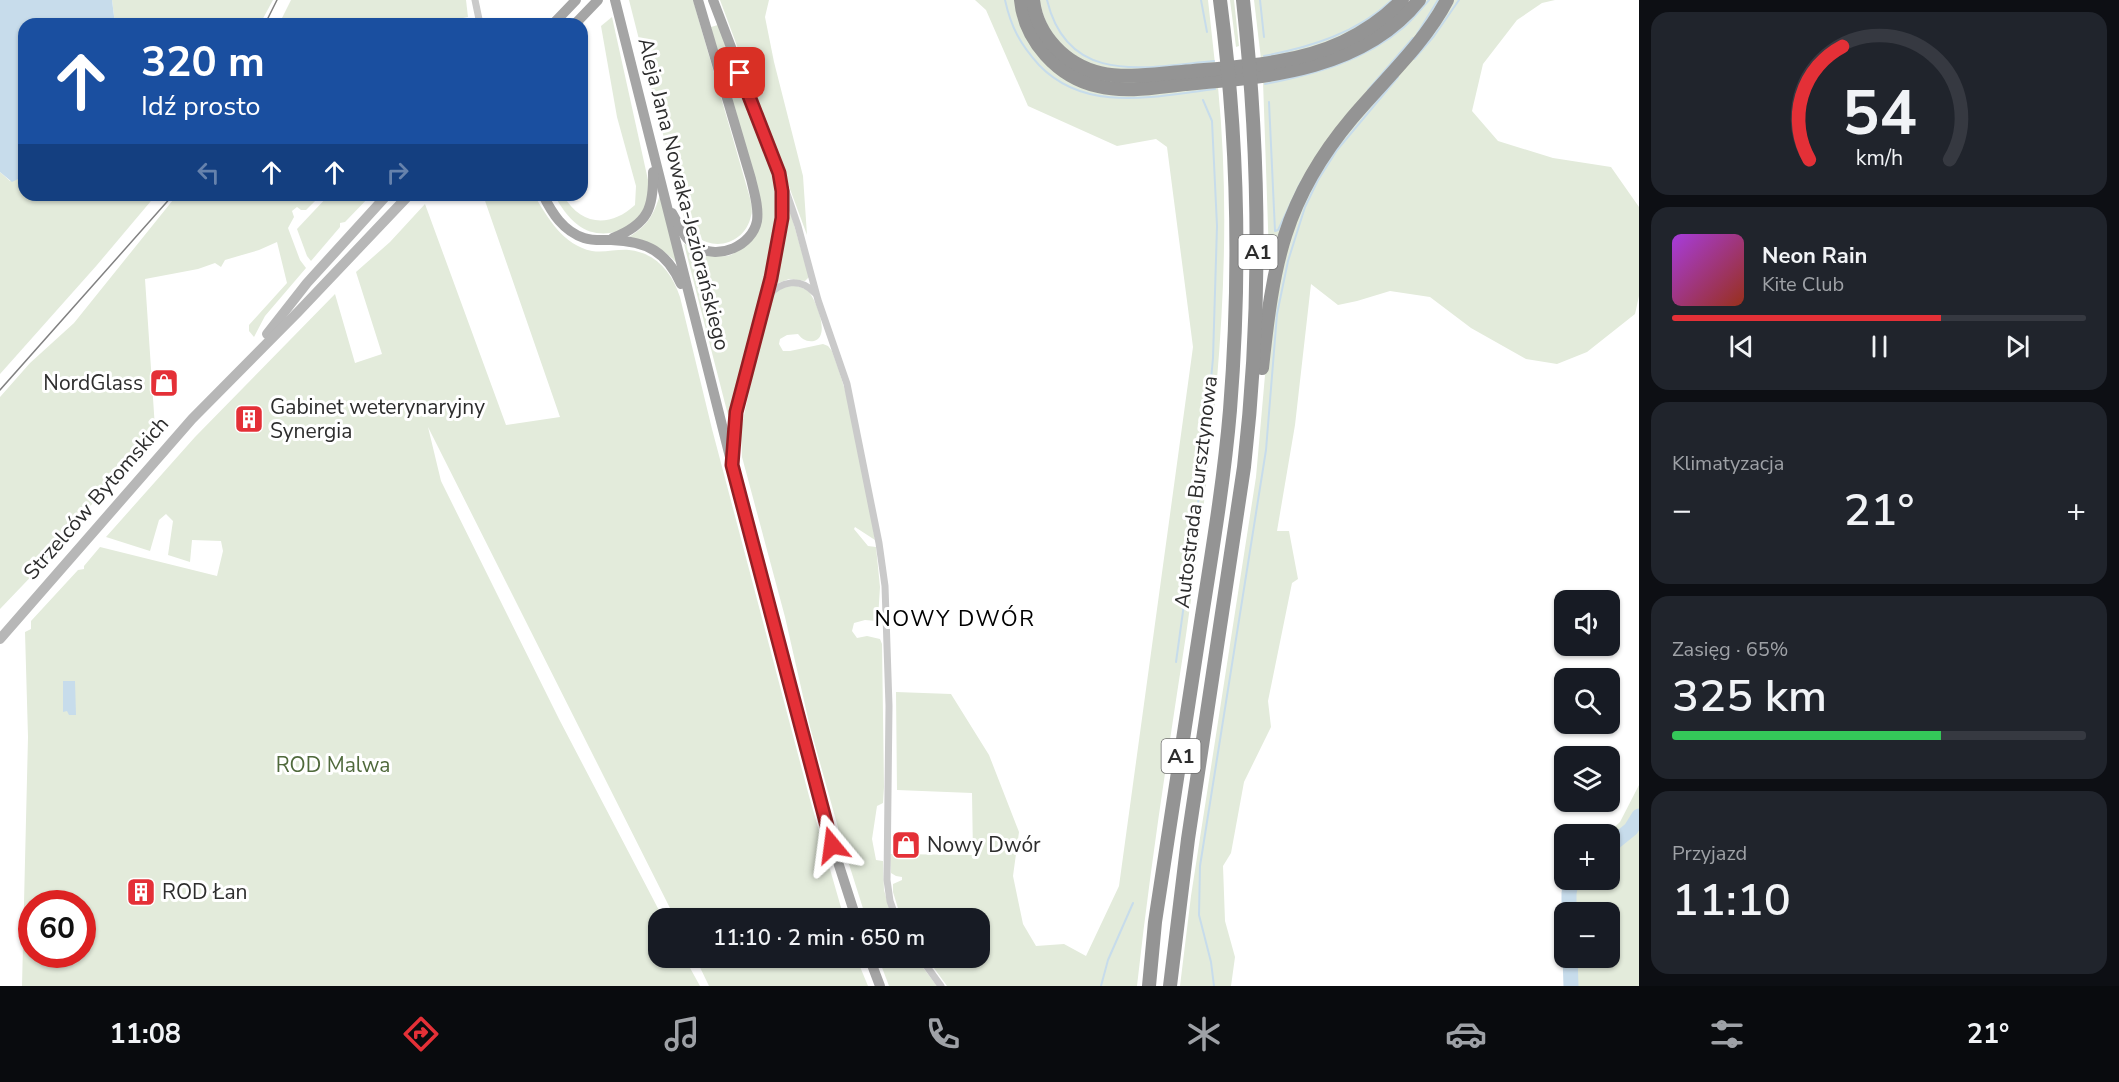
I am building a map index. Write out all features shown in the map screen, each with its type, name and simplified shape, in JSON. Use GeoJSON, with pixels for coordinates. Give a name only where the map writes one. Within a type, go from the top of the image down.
{"type":"FeatureCollection","features":[{"type":"Feature","properties":{"kind":"highway"},"geometry":{"type":"LineString","coordinates":[[1021,0],[1029,30],[1049,59],[1078,79],[1098,86],[1117,89],[1217,82],[1311,66],[1347,54],[1367,44],[1391,29],[1419,0]]}},
{"type":"Feature","properties":{"kind":"highway"},"geometry":{"type":"LineString","coordinates":[[1033,0],[1041,27],[1064,56],[1083,67],[1118,76],[1223,68],[1309,54],[1362,32],[1388,14],[1402,0]]}},
{"type":"Feature","properties":{"kind":"highway"},"geometry":{"type":"LineString","coordinates":[[1214,0],[1227,49]]}},
{"type":"Feature","properties":{"kind":"highway","name":"Autostrada Bursztynowa"},"geometry":{"type":"LineString","coordinates":[[1149,986],[1155,922],[1216,526],[1230,410],[1236,244],[1232,98],[1220,0]]}},
{"type":"Feature","properties":{"kind":"highway","name":"Autostrada Bursztynowa"},"geometry":{"type":"LineString","coordinates":[[1170,986],[1188,839],[1251,407],[1258,242],[1253,97],[1243,0]]}},
{"type":"Feature","properties":{"kind":"highway"},"geometry":{"type":"LineString","coordinates":[[1251,407],[1260,383],[1273,278],[1283,239],[1297,201],[1335,139],[1426,32],[1447,0]]}},
{"type":"Feature","properties":{"kind":"main road"},"geometry":{"type":"LineString","coordinates":[[559,18],[576,0]]}},
{"type":"Feature","properties":{"kind":"main road"},"geometry":{"type":"LineString","coordinates":[[581,18],[598,0]]}},
{"type":"Feature","properties":{"kind":"main road","name":"Aleja Jana Nowaka-Jeziorańskiego"},"geometry":{"type":"LineString","coordinates":[[615,0],[732,465],[827,828],[853,908]]}},
{"type":"Feature","properties":{"kind":"main road"},"geometry":{"type":"LineString","coordinates":[[664,198],[685,236],[707,251],[720,252],[743,243],[752,234],[757,221],[757,203],[751,179],[698,0]]}},
{"type":"Feature","properties":{"kind":"main road"},"geometry":{"type":"LineString","coordinates":[[713,0],[779,173],[782,191],[780,238],[736,412],[732,465]]}},
{"type":"Feature","properties":{"kind":"main road"},"geometry":{"type":"LineString","coordinates":[[608,240],[637,226],[647,215],[653,184],[652,150]]}},
{"type":"Feature","properties":{"kind":"main road","name":"Strzelców Bytomskich"},"geometry":{"type":"LineString","coordinates":[[241,367],[307,283],[382,201]]}},
{"type":"Feature","properties":{"kind":"main road","name":"Strzelców Bytomskich"},"geometry":{"type":"LineString","coordinates":[[2,635],[141,476],[241,367],[298,312],[403,201]]}},
{"type":"Feature","properties":{"kind":"main road"},"geometry":{"type":"LineString","coordinates":[[546,201],[554,216],[567,228],[588,239],[633,241],[653,249],[667,259],[675,270],[695,318]]}},
{"type":"Feature","properties":{"kind":"main road"},"geometry":{"type":"LineString","coordinates":[[873,968],[880,986]]}},
{"type":"Feature","properties":{"kind":"street"},"geometry":{"type":"LineString","coordinates":[[475,0],[479,18]]}},
{"type":"Feature","properties":{"kind":"street"},"geometry":{"type":"LineString","coordinates":[[779,173],[798,226],[818,300],[847,384],[870,488],[882,567],[889,706],[887,866],[892,908]]}},
{"type":"Feature","properties":{"kind":"street"},"geometry":{"type":"LineString","coordinates":[[766,297],[775,287],[795,282],[812,290],[818,300]]}},
{"type":"Feature","properties":{"kind":"street"},"geometry":{"type":"LineString","coordinates":[[928,968],[941,986]]}},
{"type":"Feature","properties":{"kind":"green space"},"geometry":{"type":"Polygon","coordinates":[[[112,0],[273,0],[263,18],[114,18],[112,0]]]}},
{"type":"Feature","properties":{"kind":"green space"},"geometry":{"type":"Polygon","coordinates":[[[291,0],[466,0],[468,17],[463,18],[282,18],[291,0]]]}},
{"type":"Feature","properties":{"kind":"green space"},"geometry":{"type":"Polygon","coordinates":[[[629,0],[693,0],[750,198],[752,214],[748,225],[737,238],[730,242],[713,244],[704,241],[696,236],[685,221],[629,0]]]}},
{"type":"Feature","properties":{"kind":"green space"},"geometry":{"type":"Polygon","coordinates":[[[720,0],[769,0],[765,17],[803,176],[807,235],[720,0]]]}},
{"type":"Feature","properties":{"kind":"green space"},"geometry":{"type":"Polygon","coordinates":[[[975,0],[1015,0],[1046,63],[1218,87],[1223,156],[1223,293],[1212,430],[1137,986],[947,986],[934,968],[990,968],[990,908],[898,908],[893,892],[893,884],[902,880],[902,877],[891,873],[890,854],[973,855],[972,793],[897,790],[896,692],[951,694],[989,755],[1019,832],[1013,876],[1023,924],[1036,946],[1064,944],[1086,956],[1119,886],[1193,347],[1167,147],[1156,139],[1117,146],[1028,106],[986,10],[975,0]]]}},
{"type":"Feature","properties":{"kind":"green space"},"geometry":{"type":"Polygon","coordinates":[[[1039,0],[1208,0],[1215,64],[1134,70],[1108,68],[1085,62],[1065,49],[1050,29],[1039,0]]]}},
{"type":"Feature","properties":{"kind":"green space"},"geometry":{"type":"Polygon","coordinates":[[[1230,0],[1234,0],[1239,46],[1236,47],[1230,0]]]}},
{"type":"Feature","properties":{"kind":"green space"},"geometry":{"type":"Polygon","coordinates":[[[1254,0],[1397,0],[1364,27],[1319,46],[1261,59],[1254,0]]]}},
{"type":"Feature","properties":{"kind":"green space"},"geometry":{"type":"Polygon","coordinates":[[[1425,0],[1443,0],[1418,37],[1358,106],[1274,255],[1269,256],[1263,81],[1425,0]]]}},
{"type":"Feature","properties":{"kind":"green space"},"geometry":{"type":"Polygon","coordinates":[[[1452,0],[1555,0],[1542,3],[1517,20],[1483,64],[1472,111],[1498,141],[1553,158],[1611,167],[1639,207],[1639,296],[1635,314],[1587,352],[1557,364],[1526,359],[1471,328],[1430,297],[1390,291],[1338,305],[1311,284],[1295,425],[1277,531],[1289,531],[1298,579],[1292,583],[1268,701],[1271,727],[1244,782],[1231,853],[1223,866],[1225,921],[1235,957],[1231,986],[1180,986],[1191,896],[1256,477],[1269,330],[1293,224],[1328,158],[1452,0]]]}},
{"type":"Feature","properties":{"kind":"green space"},"geometry":{"type":"Polygon","coordinates":[[[612,17],[650,189],[647,207],[639,219],[623,230],[595,233],[578,225],[558,201],[567,201],[578,213],[587,218],[606,220],[616,218],[635,205],[636,186],[617,117],[601,26],[612,17]]]}},
{"type":"Feature","properties":{"kind":"green space"},"geometry":{"type":"Polygon","coordinates":[[[718,25],[774,177],[777,205],[772,248],[731,416],[728,415],[684,244],[710,254],[727,256],[741,248],[759,226],[711,27],[718,25]]]}},
{"type":"Feature","properties":{"kind":"green space"},"geometry":{"type":"Polygon","coordinates":[[[0,172],[10,181],[18,178],[18,201],[151,201],[97,265],[0,374],[0,172]]]}},
{"type":"Feature","properties":{"kind":"green space"},"geometry":{"type":"Polygon","coordinates":[[[660,195],[678,264],[656,246],[629,237],[649,219],[660,195]]]}},
{"type":"Feature","properties":{"kind":"green space"},"geometry":{"type":"Polygon","coordinates":[[[172,201],[315,201],[306,210],[297,207],[292,211],[294,217],[288,228],[300,260],[306,268],[265,316],[254,337],[249,331],[249,325],[287,283],[277,242],[225,260],[221,267],[215,263],[198,269],[145,279],[155,428],[144,439],[147,443],[101,493],[44,563],[0,609],[0,397],[30,363],[74,323],[172,201]]]}},
{"type":"Feature","properties":{"kind":"green space"},"geometry":{"type":"Polygon","coordinates":[[[323,201],[365,201],[345,222],[340,223],[340,227],[311,261],[297,229],[323,201]]]}},
{"type":"Feature","properties":{"kind":"green space","name":"ROD Malwa"},"geometry":{"type":"Polygon","coordinates":[[[485,201],[538,201],[557,229],[573,243],[592,251],[629,250],[648,255],[668,272],[673,280],[680,297],[712,429],[809,796],[841,908],[670,908],[428,427],[441,481],[559,719],[658,908],[648,908],[648,968],[690,968],[700,986],[22,986],[22,968],[96,968],[96,890],[24,890],[28,737],[25,632],[31,629],[31,621],[78,570],[84,569],[100,547],[217,576],[223,551],[221,541],[192,540],[190,562],[168,555],[173,521],[166,514],[159,520],[150,551],[106,537],[195,437],[335,294],[355,363],[382,354],[356,272],[390,242],[425,204],[506,425],[560,417],[485,201]]]}},
{"type":"Feature","properties":{"kind":"green space"},"geometry":{"type":"Polygon","coordinates":[[[789,210],[809,277],[805,281],[789,279],[776,284],[788,226],[789,210]]]}},
{"type":"Feature","properties":{"kind":"green space"},"geometry":{"type":"Polygon","coordinates":[[[795,285],[808,291],[818,309],[822,326],[819,338],[809,341],[804,340],[798,334],[787,335],[780,339],[779,344],[783,351],[823,344],[832,351],[847,397],[863,468],[875,540],[855,527],[854,529],[868,546],[876,547],[880,587],[878,619],[854,623],[852,631],[857,638],[867,636],[880,639],[882,644],[884,787],[883,803],[877,806],[872,839],[876,860],[883,861],[884,890],[889,908],[863,908],[810,727],[785,617],[742,457],[741,429],[769,300],[780,288],[795,285]]]}},
{"type":"Feature","properties":{"kind":"green space"},"geometry":{"type":"Polygon","coordinates":[[[1639,785],[1639,986],[1566,986],[1564,968],[1620,968],[1620,902],[1562,902],[1562,890],[1620,890],[1620,824],[1618,824],[1639,785]]]}},
{"type":"Feature","properties":{"kind":"green space"},"geometry":{"type":"Polygon","coordinates":[[[700,968],[861,968],[868,986],[709,986],[700,968]]]}},
{"type":"Feature","properties":{"kind":"green space"},"geometry":{"type":"Polygon","coordinates":[[[882,968],[923,968],[937,986],[889,986],[882,968]]]}},
{"type":"Feature","properties":{"kind":"water"},"geometry":{"type":"Polygon","coordinates":[[[0,0],[112,0],[114,18],[18,18],[18,179],[12,182],[0,172],[0,0]]]}},
{"type":"Feature","properties":{"kind":"water"},"geometry":{"type":"Polygon","coordinates":[[[63,681],[75,681],[76,715],[69,715],[67,711],[63,712],[63,681]]]}},
{"type":"Feature","properties":{"kind":"waterway"},"geometry":{"type":"LineString","coordinates":[[1005,0],[1017,35],[1032,57],[1058,80],[1078,90],[1100,96],[1122,98],[1215,89]]}},
{"type":"Feature","properties":{"kind":"waterway"},"geometry":{"type":"LineString","coordinates":[[1047,0],[1057,28],[1072,47],[1091,59],[1113,65],[1137,67],[1214,61]]}},
{"type":"Feature","properties":{"kind":"waterway"},"geometry":{"type":"LineString","coordinates":[[1201,0],[1207,32]]}},
{"type":"Feature","properties":{"kind":"waterway"},"geometry":{"type":"LineString","coordinates":[[1260,0],[1264,37]]}},
{"type":"Feature","properties":{"kind":"waterway"},"geometry":{"type":"LineString","coordinates":[[1264,56],[1316,43],[1349,30],[1378,12],[1392,0]]}},
{"type":"Feature","properties":{"kind":"waterway"},"geometry":{"type":"LineString","coordinates":[[1265,84],[1320,71],[1372,49],[1404,27],[1429,0]]}},
{"type":"Feature","properties":{"kind":"waterway"},"geometry":{"type":"LineString","coordinates":[[1417,34],[1438,0]]}},
{"type":"Feature","properties":{"kind":"waterway"},"geometry":{"type":"LineString","coordinates":[[1414,59],[1434,36],[1459,0]]}},
{"type":"Feature","properties":{"kind":"waterway"},"geometry":{"type":"LineString","coordinates":[[1368,90],[1413,38]]}},
{"type":"Feature","properties":{"kind":"waterway"},"geometry":{"type":"LineString","coordinates":[[1214,986],[1211,962],[1199,915],[1200,866],[1266,450],[1277,314],[1288,261],[1305,207],[1318,180],[1337,150],[1398,77]]}},
{"type":"Feature","properties":{"kind":"waterway"},"geometry":{"type":"LineString","coordinates":[[1176,662],[1203,467],[1213,358],[1217,226],[1212,121],[1203,100]]}},
{"type":"Feature","properties":{"kind":"waterway"},"geometry":{"type":"LineString","coordinates":[[1269,102],[1275,231],[1278,230],[1301,182]]}},
{"type":"Feature","properties":{"kind":"waterway"},"geometry":{"type":"LineString","coordinates":[[1620,838],[1631,829],[1639,816]]}},
{"type":"Feature","properties":{"kind":"waterway"},"geometry":{"type":"LineString","coordinates":[[1569,902],[1570,890]]}},
{"type":"Feature","properties":{"kind":"waterway"},"geometry":{"type":"LineString","coordinates":[[1101,986],[1108,960],[1133,903]]}},
{"type":"Feature","properties":{"kind":"waterway"},"geometry":{"type":"LineString","coordinates":[[1570,968],[1571,986]]}},
{"type":"Feature","properties":{"kind":"tram line"},"geometry":{"type":"LineString","coordinates":[[268,18],[277,0]]}},
{"type":"Feature","properties":{"kind":"tram line"},"geometry":{"type":"LineString","coordinates":[[0,390],[168,201]]}},
{"type":"Feature","properties":{"kind":"place","name":"NordGlass"},"geometry":{"type":"Point","coordinates":[164,383]}},
{"type":"Feature","properties":{"kind":"place","name":"Gabinet weterynaryjny Synergia"},"geometry":{"type":"Point","coordinates":[249,419]}},
{"type":"Feature","properties":{"kind":"place","name":"Nowy Dwór"},"geometry":{"type":"Point","coordinates":[906,845]}},
{"type":"Feature","properties":{"kind":"place","name":"ROD Łan"},"geometry":{"type":"Point","coordinates":[141,892]}},
{"type":"Feature","properties":{"kind":"district","name":"NOWY DWÓR"},"geometry":{"type":"Point","coordinates":[955,618]}},
{"type":"Feature","properties":{"kind":"route"},"geometry":{"type":"LineString","coordinates":[[740,73],[779,173],[782,218],[771,278],[736,412],[732,465],[832,845]]}}]}
